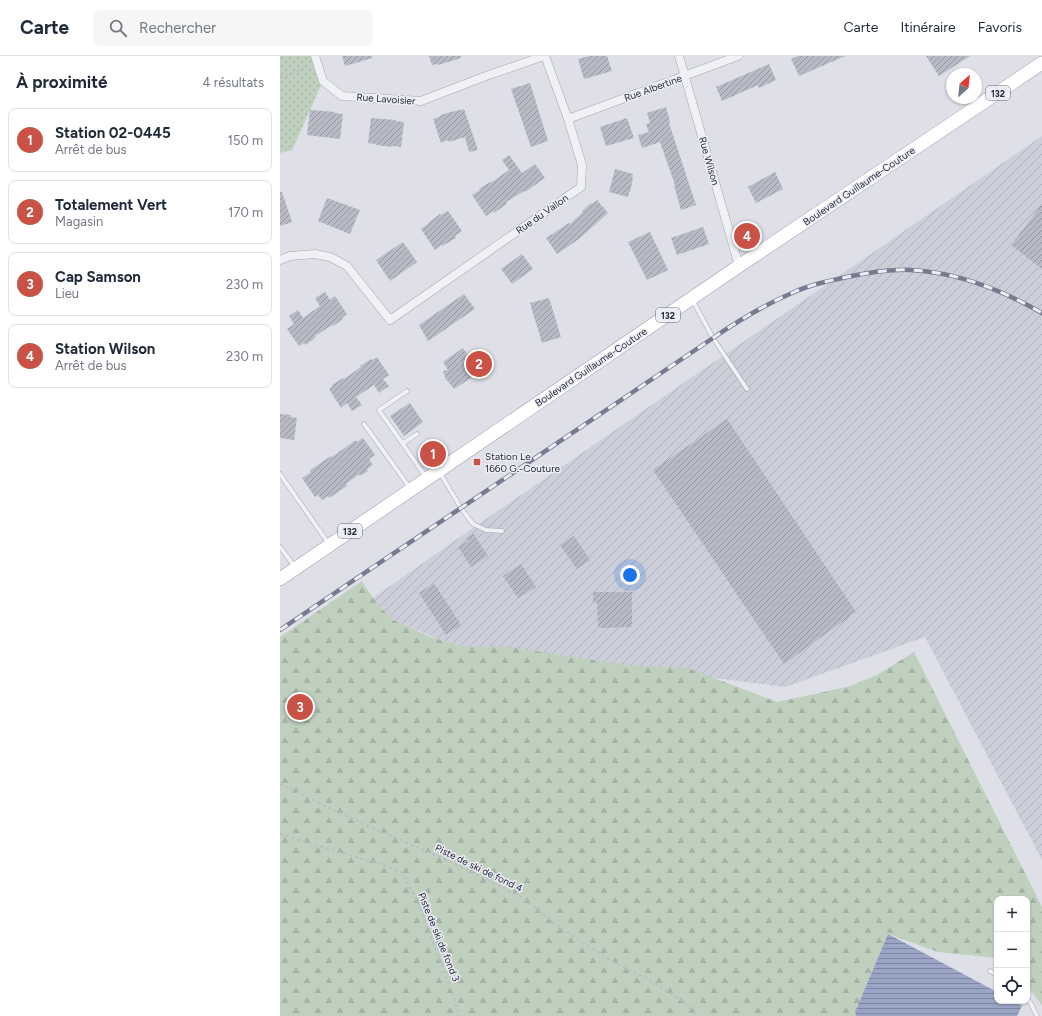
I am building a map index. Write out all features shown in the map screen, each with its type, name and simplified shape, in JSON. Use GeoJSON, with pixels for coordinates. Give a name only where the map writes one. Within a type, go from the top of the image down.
{"type":"FeatureCollection","features":[{"type":"Feature","properties":{"kind":"main road","name":"Boulevard Guillaume-Couture"},"geometry":{"type":"LineString","coordinates":[[280,579],[739,266],[1042,63]]}},
{"type":"Feature","properties":{"kind":"street","name":"Rue Lavoisier"},"geometry":{"type":"LineString","coordinates":[[316,59],[323,81],[342,96],[421,101],[486,76],[545,56]]}},
{"type":"Feature","properties":{"kind":"street","name":"Rue du Vallon"},"geometry":{"type":"LineString","coordinates":[[280,260],[290,256],[315,254],[330,257],[347,266],[390,320],[581,187],[582,165],[568,119],[545,56]]}},
{"type":"Feature","properties":{"kind":"street","name":"Rue Wilson"},"geometry":{"type":"LineString","coordinates":[[679,56],[739,266]]}},
{"type":"Feature","properties":{"kind":"street","name":"Rue Albertine"},"geometry":{"type":"LineString","coordinates":[[568,119],[738,56]]}},
{"type":"Feature","properties":{"kind":"lane"},"geometry":{"type":"LineString","coordinates":[[692,298],[713,338],[747,389]]}},
{"type":"Feature","properties":{"kind":"lane"},"geometry":{"type":"LineString","coordinates":[[407,391],[380,410],[427,479]]}},
{"type":"Feature","properties":{"kind":"lane"},"geometry":{"type":"LineString","coordinates":[[364,424],[411,490]]}},
{"type":"Feature","properties":{"kind":"lane"},"geometry":{"type":"LineString","coordinates":[[403,443],[417,434]]}},
{"type":"Feature","properties":{"kind":"lane"},"geometry":{"type":"LineString","coordinates":[[439,471],[461,508],[473,524],[486,530],[502,531]]}},
{"type":"Feature","properties":{"kind":"lane"},"geometry":{"type":"LineString","coordinates":[[280,474],[329,545]]}},
{"type":"Feature","properties":{"kind":"lane"},"geometry":{"type":"LineString","coordinates":[[280,547],[296,568]]}},
{"type":"Feature","properties":{"kind":"lane"},"geometry":{"type":"LineString","coordinates":[[990,971],[994,973]]}},
{"type":"Feature","properties":{"kind":"lane"},"geometry":{"type":"LineString","coordinates":[[1030,1002],[1038,1016]]}},
{"type":"Feature","properties":{"kind":"path"},"geometry":{"type":"LineString","coordinates":[[280,77],[285,77],[316,59]]}},
{"type":"Feature","properties":{"kind":"path","name":"Piste de ski de fond 4"},"geometry":{"type":"LineString","coordinates":[[280,784],[359,822],[458,865],[522,898],[556,925],[613,962],[646,978],[683,1001],[698,1016]]}},
{"type":"Feature","properties":{"kind":"path","name":"Piste de ski de fond 3"},"geometry":{"type":"LineString","coordinates":[[280,834],[381,864],[401,872],[418,902],[460,1016]]}},
{"type":"Feature","properties":{"kind":"shaded area"},"geometry":{"type":"Polygon","coordinates":[[[1042,136],[1042,860],[925,637],[785,687],[461,646],[441,640],[391,619],[373,598],[460,537],[1042,136]]]}},
{"type":"Feature","properties":{"kind":"green space"},"geometry":{"type":"Polygon","coordinates":[[[280,56],[315,56],[323,81],[292,150],[280,153],[280,56]]]}},
{"type":"Feature","properties":{"kind":"green space"},"geometry":{"type":"Polygon","coordinates":[[[362,581],[373,598],[391,619],[431,637],[461,646],[509,647],[627,665],[688,668],[777,702],[847,687],[877,675],[914,652],[1042,907],[1042,1005],[1030,990],[1030,896],[994,896],[994,958],[938,952],[888,934],[855,1012],[856,1016],[280,1016],[280,637],[362,581]]]}},
{"type":"Feature","properties":{"kind":"water"},"geometry":{"type":"Polygon","coordinates":[[[888,934],[994,990],[994,1004],[1019,1004],[1022,1006],[1017,1016],[856,1016],[855,1012],[888,934]]]}},
{"type":"Feature","properties":{"kind":"building"},"geometry":{"type":"Polygon","coordinates":[[[342,56],[372,56],[372,58],[345,66],[342,56]]]}},
{"type":"Feature","properties":{"kind":"building"},"geometry":{"type":"Polygon","coordinates":[[[429,56],[461,56],[461,58],[438,65],[432,65],[429,56]]]}},
{"type":"Feature","properties":{"kind":"building"},"geometry":{"type":"Polygon","coordinates":[[[589,56],[607,56],[612,71],[584,79],[578,59],[589,56]]]}},
{"type":"Feature","properties":{"kind":"building"},"geometry":{"type":"Polygon","coordinates":[[[798,56],[845,56],[799,76],[791,59],[798,56]]]}},
{"type":"Feature","properties":{"kind":"building"},"geometry":{"type":"Polygon","coordinates":[[[926,56],[970,56],[951,68],[946,68],[946,71],[939,76],[926,56]]]}},
{"type":"Feature","properties":{"kind":"building"},"geometry":{"type":"Polygon","coordinates":[[[769,64],[776,80],[759,88],[758,85],[722,101],[716,87],[769,64]]]}},
{"type":"Feature","properties":{"kind":"building"},"geometry":{"type":"Polygon","coordinates":[[[530,83],[548,141],[531,147],[511,89],[530,83]]]}},
{"type":"Feature","properties":{"kind":"building"},"geometry":{"type":"Polygon","coordinates":[[[666,107],[669,123],[696,205],[681,210],[675,185],[660,142],[642,148],[638,135],[649,132],[646,124],[650,123],[647,113],[666,107]]]}},
{"type":"Feature","properties":{"kind":"building"},"geometry":{"type":"Polygon","coordinates":[[[464,109],[478,150],[469,152],[465,137],[449,142],[448,140],[441,143],[433,119],[447,113],[464,109]]]}},
{"type":"Feature","properties":{"kind":"building"},"geometry":{"type":"Polygon","coordinates":[[[310,110],[343,114],[340,139],[307,135],[310,110]]]}},
{"type":"Feature","properties":{"kind":"building"},"geometry":{"type":"Polygon","coordinates":[[[371,118],[404,122],[401,147],[368,143],[371,118]]]}},
{"type":"Feature","properties":{"kind":"building"},"geometry":{"type":"Polygon","coordinates":[[[627,118],[634,138],[606,146],[600,127],[627,118]]]}},
{"type":"Feature","properties":{"kind":"building"},"geometry":{"type":"Polygon","coordinates":[[[509,155],[522,173],[535,164],[545,178],[525,192],[524,191],[506,202],[507,204],[494,213],[493,211],[486,216],[472,195],[509,170],[502,160],[509,155]]]}},
{"type":"Feature","properties":{"kind":"building"},"geometry":{"type":"Polygon","coordinates":[[[615,169],[633,174],[628,197],[609,192],[615,169]]]}},
{"type":"Feature","properties":{"kind":"building"},"geometry":{"type":"Polygon","coordinates":[[[775,172],[783,189],[756,203],[748,187],[775,172]]]}},
{"type":"Feature","properties":{"kind":"building"},"geometry":{"type":"Polygon","coordinates":[[[280,192],[282,192],[292,222],[280,226],[280,192]]]}},
{"type":"Feature","properties":{"kind":"building"},"geometry":{"type":"Polygon","coordinates":[[[327,198],[360,210],[350,234],[318,221],[327,198]]]}},
{"type":"Feature","properties":{"kind":"building"},"geometry":{"type":"Polygon","coordinates":[[[597,200],[608,213],[579,239],[557,254],[546,238],[569,223],[570,224],[591,203],[592,204],[597,200]]]}},
{"type":"Feature","properties":{"kind":"building"},"geometry":{"type":"Polygon","coordinates":[[[1042,204],[1042,269],[1011,245],[1042,204]]]}},
{"type":"Feature","properties":{"kind":"building"},"geometry":{"type":"Polygon","coordinates":[[[448,211],[462,231],[455,236],[456,238],[442,246],[441,245],[435,250],[421,229],[440,214],[441,215],[448,211]]]}},
{"type":"Feature","properties":{"kind":"building"},"geometry":{"type":"Polygon","coordinates":[[[703,227],[709,244],[677,255],[671,238],[703,227]]]}},
{"type":"Feature","properties":{"kind":"building"},"geometry":{"type":"Polygon","coordinates":[[[650,232],[668,270],[647,280],[628,242],[650,232]]]}},
{"type":"Feature","properties":{"kind":"building"},"geometry":{"type":"Polygon","coordinates":[[[403,242],[417,262],[390,281],[376,260],[403,242]]]}},
{"type":"Feature","properties":{"kind":"building"},"geometry":{"type":"Polygon","coordinates":[[[522,254],[533,269],[512,284],[501,269],[522,254]]]}},
{"type":"Feature","properties":{"kind":"building"},"geometry":{"type":"Polygon","coordinates":[[[325,292],[330,300],[335,296],[347,314],[333,326],[332,325],[315,336],[316,337],[306,345],[304,343],[299,346],[287,329],[294,324],[289,316],[298,310],[303,318],[320,306],[315,298],[325,292]]]}},
{"type":"Feature","properties":{"kind":"building"},"geometry":{"type":"Polygon","coordinates":[[[464,294],[475,309],[428,341],[419,325],[464,294]]]}},
{"type":"Feature","properties":{"kind":"building"},"geometry":{"type":"Polygon","coordinates":[[[549,298],[561,337],[542,343],[530,303],[549,298]]]}},
{"type":"Feature","properties":{"kind":"building"},"geometry":{"type":"Polygon","coordinates":[[[463,348],[467,354],[477,348],[489,366],[454,389],[446,380],[443,371],[448,370],[443,362],[463,348]]]}},
{"type":"Feature","properties":{"kind":"building"},"geometry":{"type":"Polygon","coordinates":[[[377,357],[389,375],[383,379],[389,386],[379,393],[374,385],[356,397],[362,405],[352,411],[347,403],[341,408],[329,389],[333,386],[332,385],[343,378],[344,379],[361,367],[360,366],[377,357]]]}},
{"type":"Feature","properties":{"kind":"building"},"geometry":{"type":"Polygon","coordinates":[[[410,403],[423,422],[404,436],[390,416],[410,403]]]}},
{"type":"Feature","properties":{"kind":"building"},"geometry":{"type":"Polygon","coordinates":[[[280,414],[291,415],[290,417],[297,418],[294,440],[280,438],[280,414]]]}},
{"type":"Feature","properties":{"kind":"building"},"geometry":{"type":"Polygon","coordinates":[[[727,419],[856,612],[784,664],[653,470],[727,419]]]}},
{"type":"Feature","properties":{"kind":"building"},"geometry":{"type":"Polygon","coordinates":[[[363,438],[375,455],[369,459],[373,465],[367,469],[368,471],[360,476],[359,474],[346,484],[347,486],[329,498],[328,496],[322,500],[318,495],[315,497],[302,478],[311,472],[310,470],[331,456],[332,457],[356,440],[357,442],[363,438]]]}},
{"type":"Feature","properties":{"kind":"building"},"geometry":{"type":"Polygon","coordinates":[[[473,533],[488,556],[471,567],[458,547],[468,541],[466,538],[473,533]]]}},
{"type":"Feature","properties":{"kind":"building"},"geometry":{"type":"Polygon","coordinates":[[[574,536],[590,560],[577,569],[560,545],[574,536]]]}},
{"type":"Feature","properties":{"kind":"building"},"geometry":{"type":"Polygon","coordinates":[[[521,564],[536,587],[518,598],[503,576],[521,564]]]}},
{"type":"Feature","properties":{"kind":"building"},"geometry":{"type":"Polygon","coordinates":[[[434,583],[461,625],[446,635],[419,593],[434,583]]]}},
{"type":"Feature","properties":{"kind":"building"},"geometry":{"type":"Polygon","coordinates":[[[593,592],[632,592],[632,627],[598,628],[597,603],[593,603],[593,592]]]}},
{"type":"Feature","properties":{"kind":"railway"},"geometry":{"type":"LineString","coordinates":[[280,630],[722,332],[761,308],[798,290],[812,285],[870,273],[902,270],[928,271],[962,278],[979,284],[1011,297],[1042,313]]}},
{"type":"Feature","properties":{"kind":"place","name":"Station Wilson"},"geometry":{"type":"Point","coordinates":[747,236]}},
{"type":"Feature","properties":{"kind":"place","name":"Totalement Vert"},"geometry":{"type":"Point","coordinates":[479,364]}},
{"type":"Feature","properties":{"kind":"place","name":"Station 02-0445"},"geometry":{"type":"Point","coordinates":[433,454]}},
{"type":"Feature","properties":{"kind":"place","name":"Station Le 1660 G.-Couture"},"geometry":{"type":"Point","coordinates":[477,462]}},
{"type":"Feature","properties":{"kind":"place","name":"Cap Samson"},"geometry":{"type":"Point","coordinates":[300,707]}}]}
